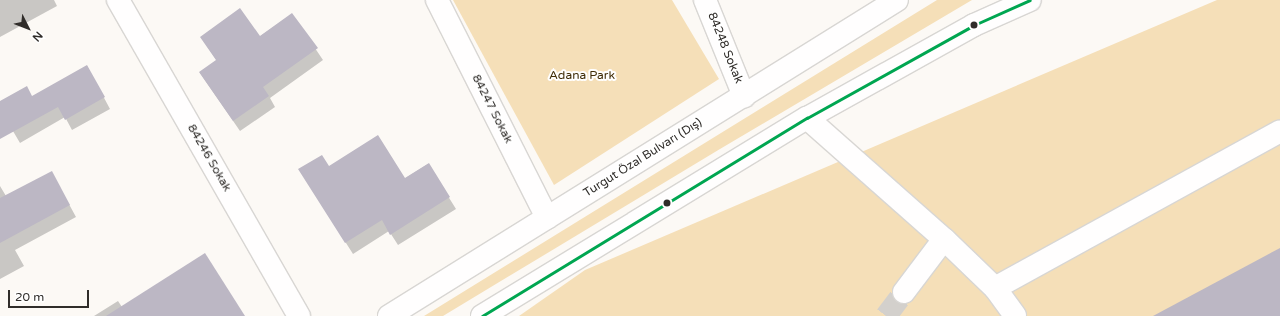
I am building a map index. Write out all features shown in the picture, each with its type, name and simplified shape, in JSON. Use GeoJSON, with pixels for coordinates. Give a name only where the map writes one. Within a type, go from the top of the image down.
{"type":"FeatureCollection","features":[{"type":"Feature","properties":{"kind":"main road","name":"84246 Sokak"},"geometry":{"type":"LineString","coordinates":[[118,0],[299,316]]}},
{"type":"Feature","properties":{"kind":"main road","name":"84247 Sokak"},"geometry":{"type":"LineString","coordinates":[[437,0],[547,218]]}},
{"type":"Feature","properties":{"kind":"main road","name":"84248 Sokak"},"geometry":{"type":"LineString","coordinates":[[705,0],[744,96]]}},
{"type":"Feature","properties":{"kind":"main road","name":"Turgut Özal Bulvarı (Dış)"},"geometry":{"type":"LineString","coordinates":[[389,316],[897,0]]}},
{"type":"Feature","properties":{"kind":"main road"},"geometry":{"type":"LineString","coordinates":[[482,316],[807,118],[974,25],[1030,0]]}},
{"type":"Feature","properties":{"kind":"main road"},"geometry":{"type":"LineString","coordinates":[[807,118],[944,239],[994,288],[1014,316]]}},
{"type":"Feature","properties":{"kind":"main road"},"geometry":{"type":"LineString","coordinates":[[994,288],[1280,131]]}},
{"type":"Feature","properties":{"kind":"main road"},"geometry":{"type":"LineString","coordinates":[[904,292],[944,239]]}},
{"type":"Feature","properties":{"kind":"green space","name":"Adana Park"},"geometry":{"type":"Polygon","coordinates":[[[453,0],[672,0],[719,79],[554,185],[453,0]]]}},
{"type":"Feature","properties":{"kind":"green space"},"geometry":{"type":"Polygon","coordinates":[[[937,0],[972,0],[720,149],[443,316],[424,316],[937,0]]]}},
{"type":"Feature","properties":{"kind":"green space"},"geometry":{"type":"Polygon","coordinates":[[[1217,0],[1280,0],[1280,316],[519,316],[585,270],[1217,0]]]}},
{"type":"Feature","properties":{"kind":"building"},"geometry":{"type":"Polygon","coordinates":[[[240,8],[260,36],[292,13],[318,48],[263,87],[269,96],[233,121],[199,72],[216,60],[200,37],[240,8]]]}},
{"type":"Feature","properties":{"kind":"building"},"geometry":{"type":"Polygon","coordinates":[[[87,65],[105,97],[65,120],[58,107],[0,139],[0,101],[27,86],[32,96],[87,65]]]}},
{"type":"Feature","properties":{"kind":"building"},"geometry":{"type":"Polygon","coordinates":[[[378,135],[405,178],[429,163],[450,197],[390,235],[382,220],[345,243],[298,169],[322,155],[329,166],[378,135]]]}},
{"type":"Feature","properties":{"kind":"building"},"geometry":{"type":"Polygon","coordinates":[[[52,171],[70,205],[0,243],[0,198],[52,171]]]}},
{"type":"Feature","properties":{"kind":"building"},"geometry":{"type":"Polygon","coordinates":[[[1280,248],[1280,316],[1153,316],[1280,248]]]}},
{"type":"Feature","properties":{"kind":"building"},"geometry":{"type":"Polygon","coordinates":[[[205,253],[245,316],[106,316],[205,253]]]}},
{"type":"Feature","properties":{"kind":"tunnel"},"geometry":{"type":"LineString","coordinates":[[886,316],[904,292]]}},
{"type":"Feature","properties":{"kind":"transit line"},"geometry":{"type":"LineString","coordinates":[[482,316],[807,118],[974,25],[1030,0]]}}]}
